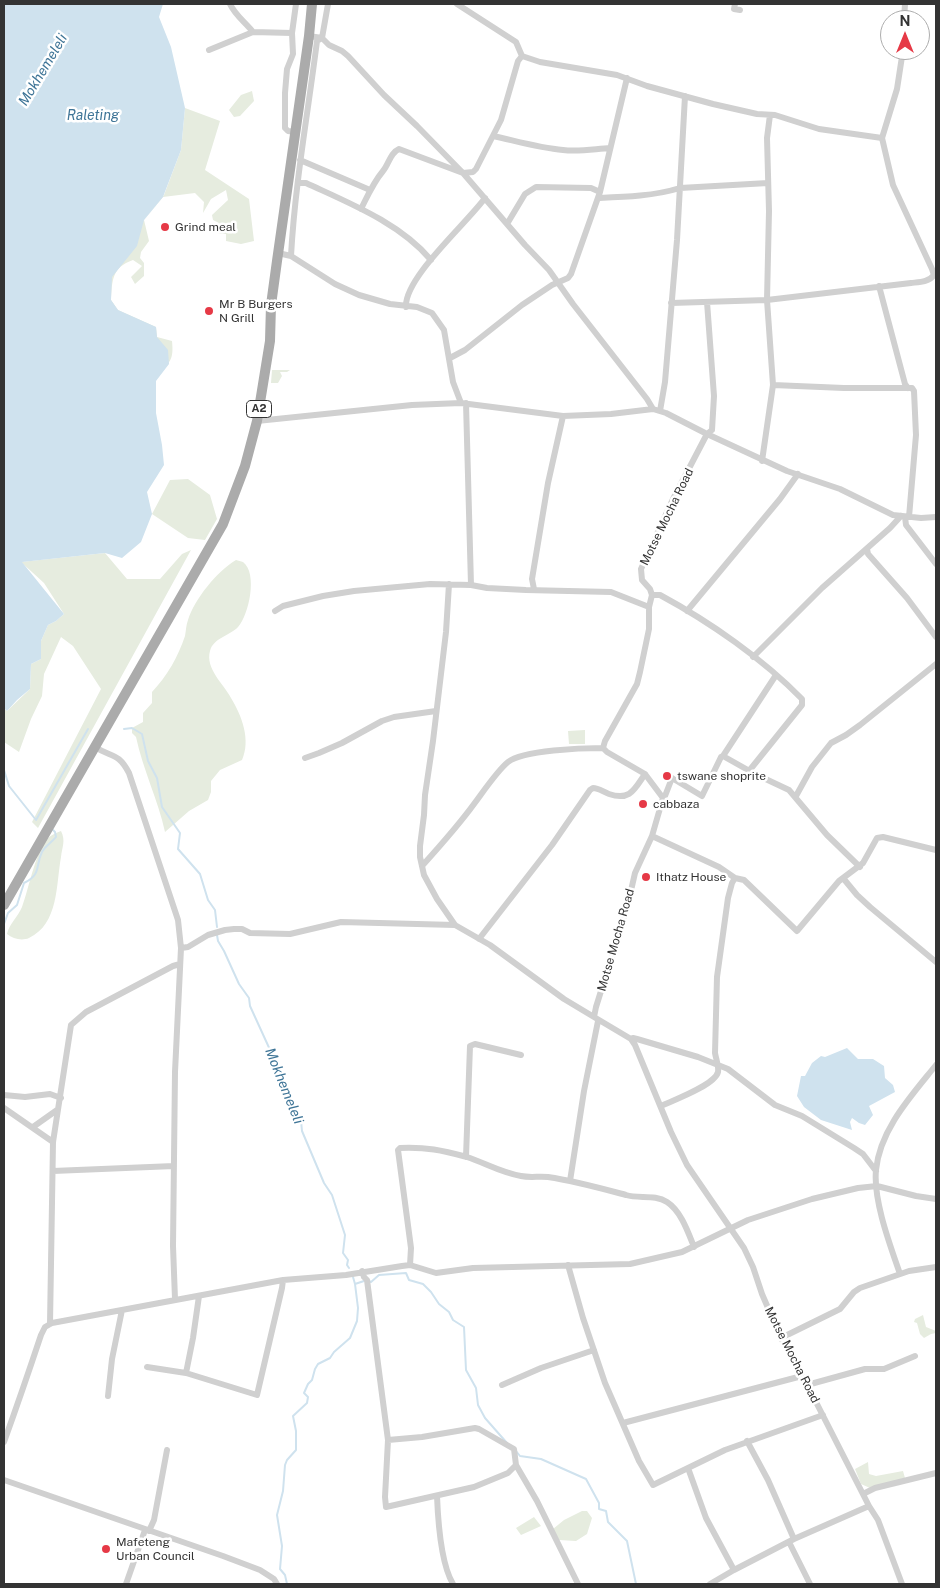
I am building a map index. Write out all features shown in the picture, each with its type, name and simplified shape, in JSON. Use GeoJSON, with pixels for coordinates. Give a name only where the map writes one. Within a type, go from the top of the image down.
{"type":"FeatureCollection","features":[{"type":"Feature","properties":{"kind":"main road","name":"A2"},"geometry":{"type":"LineString","coordinates":[[4,905],[223,524],[245,466],[257,421],[270,341],[271,305],[312,4]]}},
{"type":"Feature","properties":{"kind":"street"},"geometry":{"type":"LineString","coordinates":[[230,4],[233,11],[253,32]]}},
{"type":"Feature","properties":{"kind":"street"},"geometry":{"type":"LineString","coordinates":[[295,132],[288,131],[285,128],[284,116],[288,69],[293,54],[292,33],[296,4]]}},
{"type":"Feature","properties":{"kind":"street"},"geometry":{"type":"LineString","coordinates":[[291,256],[300,160],[317,41],[322,38],[328,4]]}},
{"type":"Feature","properties":{"kind":"street"},"geometry":{"type":"LineString","coordinates":[[457,4],[516,42],[522,56],[540,62],[617,75],[685,96],[757,114],[775,115],[827,130],[882,138]]}},
{"type":"Feature","properties":{"kind":"street"},"geometry":{"type":"LineString","coordinates":[[734,4],[734,9],[740,10]]}},
{"type":"Feature","properties":{"kind":"street"},"geometry":{"type":"LineString","coordinates":[[208,50],[253,32],[292,33]]}},
{"type":"Feature","properties":{"kind":"street"},"geometry":{"type":"LineString","coordinates":[[309,36],[322,38],[328,45],[348,56],[384,95],[463,173],[549,270],[653,409]]}},
{"type":"Feature","properties":{"kind":"street"},"geometry":{"type":"LineString","coordinates":[[361,210],[370,190],[392,156],[399,149],[463,173],[473,172],[501,120],[518,61],[522,56]]}},
{"type":"Feature","properties":{"kind":"street"},"geometry":{"type":"LineString","coordinates":[[671,303],[767,300],[927,281],[932,278],[934,275],[894,184],[882,138],[897,89],[901,60]]}},
{"type":"Feature","properties":{"kind":"street"},"geometry":{"type":"LineString","coordinates":[[450,358],[465,350],[522,305],[568,278],[571,274],[596,201],[600,195],[627,78]]}},
{"type":"Feature","properties":{"kind":"street"},"geometry":{"type":"LineString","coordinates":[[660,411],[665,382],[685,96]]}},
{"type":"Feature","properties":{"kind":"street"},"geometry":{"type":"LineString","coordinates":[[762,461],[773,385],[767,300],[769,211],[767,138],[770,116]]}},
{"type":"Feature","properties":{"kind":"street"},"geometry":{"type":"LineString","coordinates":[[493,136],[564,150],[610,148]]}},
{"type":"Feature","properties":{"kind":"street"},"geometry":{"type":"LineString","coordinates":[[300,160],[370,190]]}},
{"type":"Feature","properties":{"kind":"street"},"geometry":{"type":"LineString","coordinates":[[298,183],[306,184],[361,210],[404,236],[431,260]]}},
{"type":"Feature","properties":{"kind":"street"},"geometry":{"type":"LineString","coordinates":[[507,224],[524,194],[536,186],[591,188],[600,195],[636,196],[680,188],[768,183]]}},
{"type":"Feature","properties":{"kind":"street"},"geometry":{"type":"LineString","coordinates":[[406,306],[410,290],[431,260],[485,198]]}},
{"type":"Feature","properties":{"kind":"street"},"geometry":{"type":"LineString","coordinates":[[278,253],[291,256],[336,284],[359,295],[390,304],[417,306],[432,313],[444,330],[454,382],[463,403],[471,585]]}},
{"type":"Feature","properties":{"kind":"street"},"geometry":{"type":"LineString","coordinates":[[879,286],[905,384],[908,388]]}},
{"type":"Feature","properties":{"kind":"street","name":"Motse Mocha Road"},"geometry":{"type":"LineString","coordinates":[[652,596],[650,589],[642,580],[641,569],[707,434],[712,430],[714,396],[707,302]]}},
{"type":"Feature","properties":{"kind":"street"},"geometry":{"type":"LineString","coordinates":[[773,385],[912,388],[914,391],[916,435],[905,517],[906,525],[936,564]]}},
{"type":"Feature","properties":{"kind":"street"},"geometry":{"type":"LineString","coordinates":[[257,421],[412,405],[463,403],[563,416],[610,414],[653,409],[762,461],[840,489],[893,515],[936,517]]}},
{"type":"Feature","properties":{"kind":"street"},"geometry":{"type":"LineString","coordinates":[[534,589],[532,579],[548,483],[563,416]]}},
{"type":"Feature","properties":{"kind":"street"},"geometry":{"type":"LineString","coordinates":[[687,611],[780,500],[798,474]]}},
{"type":"Feature","properties":{"kind":"street"},"geometry":{"type":"LineString","coordinates":[[753,657],[845,566],[905,517]]}},
{"type":"Feature","properties":{"kind":"street"},"geometry":{"type":"LineString","coordinates":[[867,549],[868,554],[907,598],[936,637]]}},
{"type":"Feature","properties":{"kind":"street"},"geometry":{"type":"LineString","coordinates":[[449,584],[446,632],[420,846],[422,866],[429,886],[455,925],[490,945],[564,999],[631,1040],[633,1038],[637,1039],[718,1064],[775,1104],[802,1116],[863,1154],[876,1171]]}},
{"type":"Feature","properties":{"kind":"street"},"geometry":{"type":"LineString","coordinates":[[275,611],[283,606],[354,590],[449,584],[486,588],[611,592],[649,606]]}},
{"type":"Feature","properties":{"kind":"street"},"geometry":{"type":"LineString","coordinates":[[603,748],[605,741],[637,684],[649,630],[649,606],[652,596],[660,595],[716,629],[776,675],[803,702],[750,771]]}},
{"type":"Feature","properties":{"kind":"street"},"geometry":{"type":"LineString","coordinates":[[796,796],[812,767],[831,743],[860,725],[936,664]]}},
{"type":"Feature","properties":{"kind":"street"},"geometry":{"type":"LineString","coordinates":[[776,675],[723,756],[750,771],[784,786],[796,796],[826,835],[860,867]]}},
{"type":"Feature","properties":{"kind":"street"},"geometry":{"type":"LineString","coordinates":[[304,758],[319,753],[382,721],[394,717],[436,711]]}},
{"type":"Feature","properties":{"kind":"street"},"geometry":{"type":"LineString","coordinates":[[95,746],[122,761],[129,773],[178,920],[181,948],[176,1036],[173,1246],[175,1299]]}},
{"type":"Feature","properties":{"kind":"street"},"geometry":{"type":"LineString","coordinates":[[422,866],[508,762],[520,757],[545,752],[603,748],[645,774],[663,798]]}},
{"type":"Feature","properties":{"kind":"street","name":"Motse Mocha Road"},"geometry":{"type":"LineString","coordinates":[[570,1181],[596,1019],[596,1007],[627,908],[635,873],[652,836],[663,798],[672,778],[702,796],[723,756]]}},
{"type":"Feature","properties":{"kind":"street"},"geometry":{"type":"LineString","coordinates":[[480,939],[552,845],[590,790],[597,788],[621,797],[626,796],[634,790],[645,774]]}},
{"type":"Feature","properties":{"kind":"street"},"geometry":{"type":"LineString","coordinates":[[652,836],[719,867],[735,878],[744,880],[797,930],[843,878],[860,867],[867,858],[873,843],[879,837],[936,850]]}},
{"type":"Feature","properties":{"kind":"street"},"geometry":{"type":"LineString","coordinates":[[661,1106],[711,1082],[718,1074],[715,1053],[717,977],[728,898],[735,878]]}},
{"type":"Feature","properties":{"kind":"street"},"geometry":{"type":"LineString","coordinates":[[843,878],[870,907],[936,962]]}},
{"type":"Feature","properties":{"kind":"street"},"geometry":{"type":"LineString","coordinates":[[181,948],[188,947],[208,935],[234,929],[242,929],[250,933],[290,934],[340,922],[455,925]]}},
{"type":"Feature","properties":{"kind":"street"},"geometry":{"type":"LineString","coordinates":[[50,1324],[54,1142],[68,1038],[72,1025],[86,1012],[180,964]]}},
{"type":"Feature","properties":{"kind":"street","name":"Motse Mocha Road"},"geometry":{"type":"LineString","coordinates":[[631,1040],[639,1052],[671,1132],[687,1165],[744,1248],[781,1338],[878,1520],[902,1584]]}},
{"type":"Feature","properties":{"kind":"street"},"geometry":{"type":"LineString","coordinates":[[466,1157],[470,1046],[475,1044],[521,1055]]}},
{"type":"Feature","properties":{"kind":"street"},"geometry":{"type":"LineString","coordinates":[[900,1274],[882,1216],[877,1186],[876,1171],[878,1157],[888,1131],[905,1103],[936,1065]]}},
{"type":"Feature","properties":{"kind":"street"},"geometry":{"type":"LineString","coordinates":[[4,1095],[50,1094],[61,1098]]}},
{"type":"Feature","properties":{"kind":"street"},"geometry":{"type":"LineString","coordinates":[[4,1108],[54,1142]]}},
{"type":"Feature","properties":{"kind":"street"},"geometry":{"type":"LineString","coordinates":[[33,1128],[57,1110]]}},
{"type":"Feature","properties":{"kind":"street"},"geometry":{"type":"LineString","coordinates":[[410,1265],[411,1248],[398,1148],[432,1148],[466,1157],[523,1177],[544,1176],[599,1186],[634,1197],[658,1198],[673,1208],[685,1225],[694,1247]]}},
{"type":"Feature","properties":{"kind":"street"},"geometry":{"type":"LineString","coordinates":[[54,1171],[174,1166]]}},
{"type":"Feature","properties":{"kind":"street"},"geometry":{"type":"LineString","coordinates":[[4,1442],[41,1334],[50,1324],[283,1280],[346,1275],[410,1265],[436,1273],[472,1268],[630,1264],[675,1254],[694,1247],[748,1220],[804,1202],[858,1188],[877,1186],[936,1199]]}},
{"type":"Feature","properties":{"kind":"street"},"geometry":{"type":"LineString","coordinates":[[568,1265],[605,1383],[639,1461],[653,1485],[747,1442],[823,1416]]}},
{"type":"Feature","properties":{"kind":"street"},"geometry":{"type":"LineString","coordinates":[[781,1338],[840,1309],[854,1292],[860,1288],[900,1274],[936,1267]]}},
{"type":"Feature","properties":{"kind":"street"},"geometry":{"type":"LineString","coordinates":[[362,1271],[367,1280],[388,1440],[386,1507],[437,1496],[486,1482],[508,1473],[516,1465]]}},
{"type":"Feature","properties":{"kind":"street"},"geometry":{"type":"LineString","coordinates":[[147,1367],[186,1373],[257,1396],[283,1280]]}},
{"type":"Feature","properties":{"kind":"street"},"geometry":{"type":"LineString","coordinates":[[186,1373],[200,1296]]}},
{"type":"Feature","properties":{"kind":"street"},"geometry":{"type":"LineString","coordinates":[[108,1396],[112,1359],[122,1310]]}},
{"type":"Feature","properties":{"kind":"street"},"geometry":{"type":"LineString","coordinates":[[502,1385],[541,1368],[594,1350]]}},
{"type":"Feature","properties":{"kind":"street"},"geometry":{"type":"LineString","coordinates":[[807,1385],[865,1369],[884,1369],[915,1356]]}},
{"type":"Feature","properties":{"kind":"street"},"geometry":{"type":"LineString","coordinates":[[623,1423],[802,1376]]}},
{"type":"Feature","properties":{"kind":"street"},"geometry":{"type":"LineString","coordinates":[[388,1440],[480,1429],[514,1449],[516,1465],[578,1584]]}},
{"type":"Feature","properties":{"kind":"street"},"geometry":{"type":"LineString","coordinates":[[747,1442],[768,1480],[810,1584]]}},
{"type":"Feature","properties":{"kind":"street"},"geometry":{"type":"LineString","coordinates":[[126,1584],[147,1531],[154,1520],[167,1450]]}},
{"type":"Feature","properties":{"kind":"street"},"geometry":{"type":"LineString","coordinates":[[688,1468],[709,1524],[734,1570]]}},
{"type":"Feature","properties":{"kind":"street"},"geometry":{"type":"LineString","coordinates":[[863,1494],[875,1488],[936,1473]]}},
{"type":"Feature","properties":{"kind":"street"},"geometry":{"type":"LineString","coordinates":[[4,1480],[260,1570],[274,1579],[277,1584]]}},
{"type":"Feature","properties":{"kind":"street"},"geometry":{"type":"LineString","coordinates":[[437,1496],[443,1552],[450,1580],[453,1584]]}},
{"type":"Feature","properties":{"kind":"street"},"geometry":{"type":"LineString","coordinates":[[710,1584],[791,1540],[869,1506]]}},
{"type":"Feature","properties":{"kind":"shaded area"},"geometry":{"type":"Polygon","coordinates":[[[252,91],[254,101],[240,116],[234,117],[229,110],[241,95],[252,91]]]}},
{"type":"Feature","properties":{"kind":"shaded area"},"geometry":{"type":"Polygon","coordinates":[[[185,108],[220,121],[205,170],[249,199],[254,241],[241,244],[226,241],[226,234],[217,233],[216,226],[219,223],[213,220],[212,215],[228,200],[226,190],[211,199],[203,213],[204,202],[195,193],[163,197],[144,220],[149,241],[141,252],[140,258],[144,263],[144,276],[135,284],[131,277],[142,266],[133,260],[126,263],[114,276],[111,300],[118,310],[156,327],[157,337],[172,341],[170,361],[155,374],[4,310],[75,305],[164,195],[181,150],[185,108]]]}},
{"type":"Feature","properties":{"kind":"shaded area"},"geometry":{"type":"Polygon","coordinates":[[[272,370],[290,370],[280,372],[282,376],[278,383],[271,383],[272,370]]]}},
{"type":"Feature","properties":{"kind":"shaded area"},"geometry":{"type":"Polygon","coordinates":[[[188,479],[210,495],[217,519],[205,540],[188,538],[152,514],[170,480],[188,479]]]}},
{"type":"Feature","properties":{"kind":"shaded area"},"geometry":{"type":"Polygon","coordinates":[[[191,550],[38,828],[32,822],[101,689],[73,646],[61,637],[44,674],[42,696],[19,752],[4,742],[4,708],[7,711],[30,689],[31,664],[41,659],[41,641],[48,625],[64,614],[44,583],[21,562],[105,553],[127,579],[160,579],[182,554],[191,550]]]}},
{"type":"Feature","properties":{"kind":"shaded area"},"geometry":{"type":"Polygon","coordinates":[[[236,560],[243,562],[248,567],[250,575],[250,594],[246,613],[235,630],[215,643],[210,651],[209,658],[216,676],[239,712],[244,728],[245,752],[242,760],[220,770],[211,781],[211,792],[208,800],[189,811],[165,832],[136,737],[132,733],[132,728],[143,722],[143,713],[152,703],[152,692],[167,673],[179,651],[195,604],[221,571],[236,560]]]}},
{"type":"Feature","properties":{"kind":"shaded area"},"geometry":{"type":"Polygon","coordinates":[[[585,730],[585,744],[569,744],[568,731],[585,730]]]}},
{"type":"Feature","properties":{"kind":"shaded area"},"geometry":{"type":"Polygon","coordinates":[[[61,831],[63,844],[57,891],[51,913],[39,932],[26,939],[12,937],[7,934],[8,930],[22,907],[39,853],[47,839],[61,831]]]}},
{"type":"Feature","properties":{"kind":"shaded area"},"geometry":{"type":"Polygon","coordinates":[[[923,1315],[926,1327],[936,1331],[936,1333],[924,1338],[920,1334],[917,1323],[914,1322],[915,1319],[923,1315]]]}},
{"type":"Feature","properties":{"kind":"shaded area"},"geometry":{"type":"Polygon","coordinates":[[[868,1462],[869,1474],[876,1476],[903,1471],[905,1478],[870,1488],[861,1484],[855,1469],[868,1462]]]}},
{"type":"Feature","properties":{"kind":"shaded area"},"geometry":{"type":"Polygon","coordinates":[[[582,1511],[587,1511],[592,1518],[587,1534],[576,1541],[559,1540],[553,1529],[564,1520],[582,1511]]]}},
{"type":"Feature","properties":{"kind":"shaded area"},"geometry":{"type":"Polygon","coordinates":[[[534,1517],[541,1526],[521,1535],[516,1528],[534,1517]]]}},
{"type":"Feature","properties":{"kind":"water","name":"Raleting"},"geometry":{"type":"Polygon","coordinates":[[[4,4],[163,4],[159,17],[171,47],[185,108],[181,150],[163,197],[144,220],[137,246],[112,277],[111,300],[118,310],[156,327],[157,337],[168,350],[169,364],[156,381],[156,413],[164,465],[147,492],[152,514],[141,542],[122,558],[105,553],[22,562],[64,614],[48,625],[41,641],[41,659],[31,664],[30,689],[7,711],[4,708],[4,4]]]}},
{"type":"Feature","properties":{"kind":"water"},"geometry":{"type":"Polygon","coordinates":[[[847,1048],[858,1059],[873,1059],[884,1066],[885,1078],[893,1085],[895,1092],[869,1106],[873,1115],[865,1125],[852,1118],[850,1122],[852,1130],[821,1120],[804,1107],[797,1096],[801,1076],[805,1076],[812,1063],[821,1056],[825,1057],[847,1048]]]}},
{"type":"Feature","properties":{"kind":"waterway","name":"Mokhemeleli"},"geometry":{"type":"LineString","coordinates":[[124,729],[132,728],[142,734],[148,761],[157,778],[162,807],[180,833],[178,849],[200,874],[208,900],[215,910],[217,927]]}},
{"type":"Feature","properties":{"kind":"waterway","name":"Mokhemeleli"},"geometry":{"type":"LineString","coordinates":[[4,770],[9,786],[36,820],[88,729]]}},
{"type":"Feature","properties":{"kind":"waterway"},"geometry":{"type":"LineString","coordinates":[[4,924],[8,913],[17,905],[24,883],[30,880],[36,873],[42,852],[56,837],[53,830]]}},
{"type":"Feature","properties":{"kind":"waterway","name":"Mokhemeleli"},"geometry":{"type":"LineString","coordinates":[[217,935],[218,941],[239,984],[249,998],[250,1006],[285,1089],[301,1121],[302,1131],[324,1183],[332,1195],[345,1235],[343,1253],[348,1260],[347,1265],[349,1268]]}},
{"type":"Feature","properties":{"kind":"waterway","name":"Mokhemeleli"},"geometry":{"type":"LineString","coordinates":[[369,1281],[371,1282],[379,1275],[406,1273],[409,1280],[423,1284],[439,1304],[449,1312],[453,1320],[464,1327],[466,1370],[476,1388],[478,1405],[485,1418],[507,1443]]}},
{"type":"Feature","properties":{"kind":"waterway","name":"Mokhemeleli"},"geometry":{"type":"LineString","coordinates":[[353,1277],[355,1284],[364,1281]]}},
{"type":"Feature","properties":{"kind":"waterway"},"geometry":{"type":"LineString","coordinates":[[287,1584],[285,1575],[280,1569],[282,1546],[277,1515],[283,1491],[285,1465],[296,1450],[296,1431],[293,1416],[307,1403],[308,1397],[304,1393],[312,1380],[318,1364],[330,1358],[350,1338],[357,1321],[358,1308],[355,1284]]}},
{"type":"Feature","properties":{"kind":"waterway","name":"Mokhemeleli"},"geometry":{"type":"LineString","coordinates":[[516,1451],[520,1456],[541,1459],[586,1479],[599,1503],[599,1509],[606,1511],[608,1522],[627,1541],[636,1584]]}},
{"type":"Feature","properties":{"kind":"place","name":"Grind meal"},"geometry":{"type":"Point","coordinates":[165,227]}},
{"type":"Feature","properties":{"kind":"place","name":"Mr B Burgers N Grill"},"geometry":{"type":"Point","coordinates":[209,311]}},
{"type":"Feature","properties":{"kind":"place","name":"tswane shoprite"},"geometry":{"type":"Point","coordinates":[667,776]}},
{"type":"Feature","properties":{"kind":"place","name":"cabbaza"},"geometry":{"type":"Point","coordinates":[643,804]}},
{"type":"Feature","properties":{"kind":"place","name":"Ithatz House"},"geometry":{"type":"Point","coordinates":[646,877]}},
{"type":"Feature","properties":{"kind":"place","name":"Mafeteng Urban Council"},"geometry":{"type":"Point","coordinates":[106,1549]}}]}
